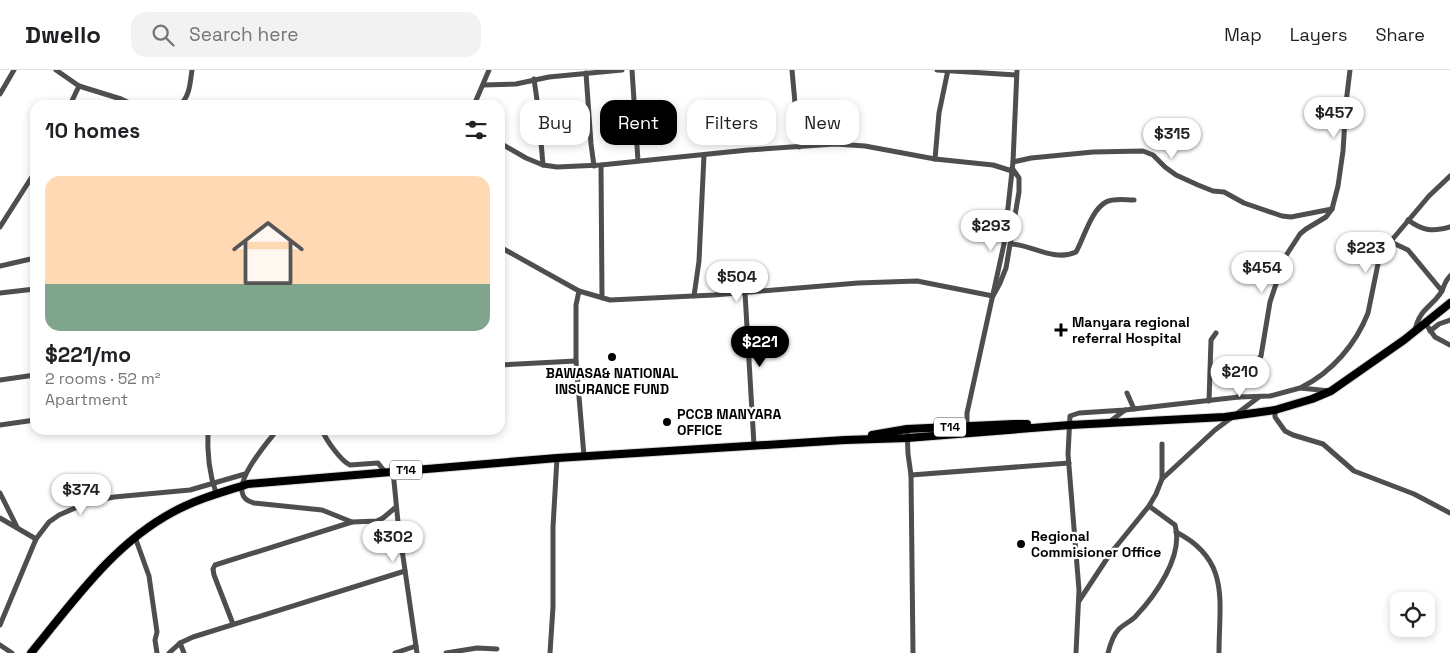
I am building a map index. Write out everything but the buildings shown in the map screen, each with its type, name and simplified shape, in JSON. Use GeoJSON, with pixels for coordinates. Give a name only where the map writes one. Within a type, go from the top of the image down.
{"type":"FeatureCollection","features":[{"type":"Feature","properties":{"kind":"highway","name":"T14"},"geometry":{"type":"LineString","coordinates":[[31,653],[90,582],[134,537],[174,511],[216,493],[241,486],[258,482],[584,456],[754,445],[908,438],[1014,424],[1057,426],[1234,416],[1275,410],[1331,391],[1415,331],[1450,303]]}},
{"type":"Feature","properties":{"kind":"highway","name":"T14"},"geometry":{"type":"LineString","coordinates":[[845,440],[907,430],[967,430]]}},
{"type":"Feature","properties":{"kind":"street"},"geometry":{"type":"LineString","coordinates":[[0,94],[14,70]]}},
{"type":"Feature","properties":{"kind":"street"},"geometry":{"type":"LineString","coordinates":[[56,70],[79,86],[123,100]]}},
{"type":"Feature","properties":{"kind":"street"},"geometry":{"type":"LineString","coordinates":[[185,100],[188,94],[192,70]]}},
{"type":"Feature","properties":{"kind":"street"},"geometry":{"type":"LineString","coordinates":[[476,100],[489,70]]}},
{"type":"Feature","properties":{"kind":"street"},"geometry":{"type":"LineString","coordinates":[[483,85],[516,84],[534,79],[622,70]]}},
{"type":"Feature","properties":{"kind":"street"},"geometry":{"type":"LineString","coordinates":[[632,70],[638,161]]}},
{"type":"Feature","properties":{"kind":"street"},"geometry":{"type":"LineString","coordinates":[[792,70],[799,147]]}},
{"type":"Feature","properties":{"kind":"street"},"geometry":{"type":"LineString","coordinates":[[937,70],[1017,72],[1012,167],[1004,244],[967,413],[967,430]]}},
{"type":"Feature","properties":{"kind":"street"},"geometry":{"type":"LineString","coordinates":[[1239,396],[1245,374],[1261,356],[1270,302],[1278,272],[1285,257],[1300,234],[1306,228],[1326,217],[1332,209],[1338,186],[1343,151],[1350,70]]}},
{"type":"Feature","properties":{"kind":"street"},"geometry":{"type":"LineString","coordinates":[[935,158],[939,112],[948,71]]}},
{"type":"Feature","properties":{"kind":"street"},"geometry":{"type":"LineString","coordinates":[[588,72],[591,144],[594,166]]}},
{"type":"Feature","properties":{"kind":"street"},"geometry":{"type":"LineString","coordinates":[[534,79],[543,165]]}},
{"type":"Feature","properties":{"kind":"street"},"geometry":{"type":"LineString","coordinates":[[72,100],[79,86]]}},
{"type":"Feature","properties":{"kind":"street"},"geometry":{"type":"LineString","coordinates":[[188,94],[189,100]]}},
{"type":"Feature","properties":{"kind":"street"},"geometry":{"type":"LineString","coordinates":[[505,146],[543,165],[557,167],[594,166],[748,150],[835,144],[1012,167],[1031,158],[1093,152],[1143,151],[1153,155],[1165,168],[1176,175],[1198,186],[1224,192],[1244,203],[1282,216],[1332,209]]}},
{"type":"Feature","properties":{"kind":"street"},"geometry":{"type":"LineString","coordinates":[[694,296],[699,254],[704,155]]}},
{"type":"Feature","properties":{"kind":"street"},"geometry":{"type":"LineString","coordinates":[[601,165],[602,298]]}},
{"type":"Feature","properties":{"kind":"street"},"geometry":{"type":"LineString","coordinates":[[992,296],[1006,268],[1011,244],[1020,185],[1019,178],[1012,167]]}},
{"type":"Feature","properties":{"kind":"street"},"geometry":{"type":"LineString","coordinates":[[1076,653],[1079,580],[1074,540],[1068,445],[1070,416],[1074,414],[1210,401],[1239,396],[1260,397],[1300,388],[1326,373],[1344,353],[1358,333],[1368,313],[1380,254],[1429,196],[1450,176]]}},
{"type":"Feature","properties":{"kind":"street"},"geometry":{"type":"LineString","coordinates":[[0,227],[30,180]]}},
{"type":"Feature","properties":{"kind":"street"},"geometry":{"type":"LineString","coordinates":[[1011,244],[1020,244],[1061,256],[1071,254],[1076,252],[1089,224],[1100,207],[1111,200],[1134,200]]}},
{"type":"Feature","properties":{"kind":"street"},"geometry":{"type":"LineString","coordinates":[[1408,220],[1428,231],[1450,227]]}},
{"type":"Feature","properties":{"kind":"street"},"geometry":{"type":"LineString","coordinates":[[1391,242],[1408,250],[1442,291]]}},
{"type":"Feature","properties":{"kind":"street"},"geometry":{"type":"LineString","coordinates":[[505,250],[579,290],[618,301],[858,283],[917,281],[992,296]]}},
{"type":"Feature","properties":{"kind":"street"},"geometry":{"type":"LineString","coordinates":[[0,266],[30,259]]}},
{"type":"Feature","properties":{"kind":"street"},"geometry":{"type":"LineString","coordinates":[[1415,331],[1417,322],[1424,310],[1442,291],[1444,282],[1450,276]]}},
{"type":"Feature","properties":{"kind":"street"},"geometry":{"type":"LineString","coordinates":[[0,293],[30,290]]}},
{"type":"Feature","properties":{"kind":"street"},"geometry":{"type":"LineString","coordinates":[[579,290],[576,306],[576,361],[584,456]]}},
{"type":"Feature","properties":{"kind":"street"},"geometry":{"type":"LineString","coordinates":[[745,292],[754,445]]}},
{"type":"Feature","properties":{"kind":"street"},"geometry":{"type":"LineString","coordinates":[[1430,331],[1439,324],[1450,320]]}},
{"type":"Feature","properties":{"kind":"street"},"geometry":{"type":"LineString","coordinates":[[1425,323],[1434,337],[1450,345]]}},
{"type":"Feature","properties":{"kind":"street"},"geometry":{"type":"LineString","coordinates":[[1210,401],[1211,340],[1216,334]]}},
{"type":"Feature","properties":{"kind":"street"},"geometry":{"type":"LineString","coordinates":[[505,365],[576,361]]}},
{"type":"Feature","properties":{"kind":"street"},"geometry":{"type":"LineString","coordinates":[[0,380],[30,376]]}},
{"type":"Feature","properties":{"kind":"street"},"geometry":{"type":"LineString","coordinates":[[1300,388],[1331,391]]}},
{"type":"Feature","properties":{"kind":"street"},"geometry":{"type":"LineString","coordinates":[[1127,393],[1134,409]]}},
{"type":"Feature","properties":{"kind":"street"},"geometry":{"type":"LineString","coordinates":[[1162,479],[1215,430],[1260,397]]}},
{"type":"Feature","properties":{"kind":"street"},"geometry":{"type":"LineString","coordinates":[[1107,423],[1125,410]]}},
{"type":"Feature","properties":{"kind":"street"},"geometry":{"type":"LineString","coordinates":[[1275,410],[1275,417],[1285,431],[1323,444],[1354,471],[1414,494],[1450,513]]}},
{"type":"Feature","properties":{"kind":"street"},"geometry":{"type":"LineString","coordinates":[[0,426],[30,421]]}},
{"type":"Feature","properties":{"kind":"street"},"geometry":{"type":"LineString","coordinates":[[907,430],[911,475],[913,653]]}},
{"type":"Feature","properties":{"kind":"street"},"geometry":{"type":"LineString","coordinates":[[208,435],[207,446],[212,482],[216,493]]}},
{"type":"Feature","properties":{"kind":"street"},"geometry":{"type":"LineString","coordinates":[[273,435],[245,474],[241,486],[244,497],[250,502],[322,510],[352,522]]}},
{"type":"Feature","properties":{"kind":"street"},"geometry":{"type":"LineString","coordinates":[[325,435],[347,464],[378,463],[389,471],[396,507],[416,653]]}},
{"type":"Feature","properties":{"kind":"street"},"geometry":{"type":"LineString","coordinates":[[1078,602],[1121,539],[1149,506],[1160,488],[1162,479],[1162,444]]}},
{"type":"Feature","properties":{"kind":"street"},"geometry":{"type":"LineString","coordinates":[[550,653],[553,597],[553,527],[557,458]]}},
{"type":"Feature","properties":{"kind":"street"},"geometry":{"type":"LineString","coordinates":[[911,475],[1069,463]]}},
{"type":"Feature","properties":{"kind":"street"},"geometry":{"type":"LineString","coordinates":[[0,624],[36,539],[49,522],[59,515],[89,502],[130,495],[190,490],[212,482],[245,474]]}},
{"type":"Feature","properties":{"kind":"street"},"geometry":{"type":"LineString","coordinates":[[0,493],[17,528]]}},
{"type":"Feature","properties":{"kind":"street"},"geometry":{"type":"LineString","coordinates":[[1108,653],[1110,643],[1116,633],[1139,613],[1163,581],[1172,556],[1176,532],[1175,525],[1149,506]]}},
{"type":"Feature","properties":{"kind":"street"},"geometry":{"type":"LineString","coordinates":[[233,624],[214,575],[213,569],[215,565],[352,522],[380,520],[396,507]]}},
{"type":"Feature","properties":{"kind":"street"},"geometry":{"type":"LineString","coordinates":[[0,518],[36,539]]}},
{"type":"Feature","properties":{"kind":"street"},"geometry":{"type":"LineString","coordinates":[[1176,532],[1199,546],[1216,573],[1220,594],[1219,653]]}},
{"type":"Feature","properties":{"kind":"street"},"geometry":{"type":"LineString","coordinates":[[134,537],[149,576],[157,632],[155,640],[157,653]]}},
{"type":"Feature","properties":{"kind":"street"},"geometry":{"type":"LineString","coordinates":[[169,653],[180,643],[233,624],[404,570]]}},
{"type":"Feature","properties":{"kind":"street"},"geometry":{"type":"LineString","coordinates":[[180,643],[184,653]]}},
{"type":"Feature","properties":{"kind":"street"},"geometry":{"type":"LineString","coordinates":[[0,645],[12,653]]}},
{"type":"Feature","properties":{"kind":"street"},"geometry":{"type":"LineString","coordinates":[[395,653],[416,646]]}},
{"type":"Feature","properties":{"kind":"street"},"geometry":{"type":"LineString","coordinates":[[446,653],[477,648],[497,649]]}},
{"type":"Feature","properties":{"kind":"place","name":"Manyara regional referral Hospital"},"geometry":{"type":"Point","coordinates":[1061,330]}},
{"type":"Feature","properties":{"kind":"place","name":"BAWASA& NATIONAL INSURANCE FUND"},"geometry":{"type":"Point","coordinates":[612,357]}},
{"type":"Feature","properties":{"kind":"place","name":"PCCB MANYARA OFFICE"},"geometry":{"type":"Point","coordinates":[667,422]}},
{"type":"Feature","properties":{"kind":"place","name":"Regional Commisioner Office"},"geometry":{"type":"Point","coordinates":[1021,544]}}]}
